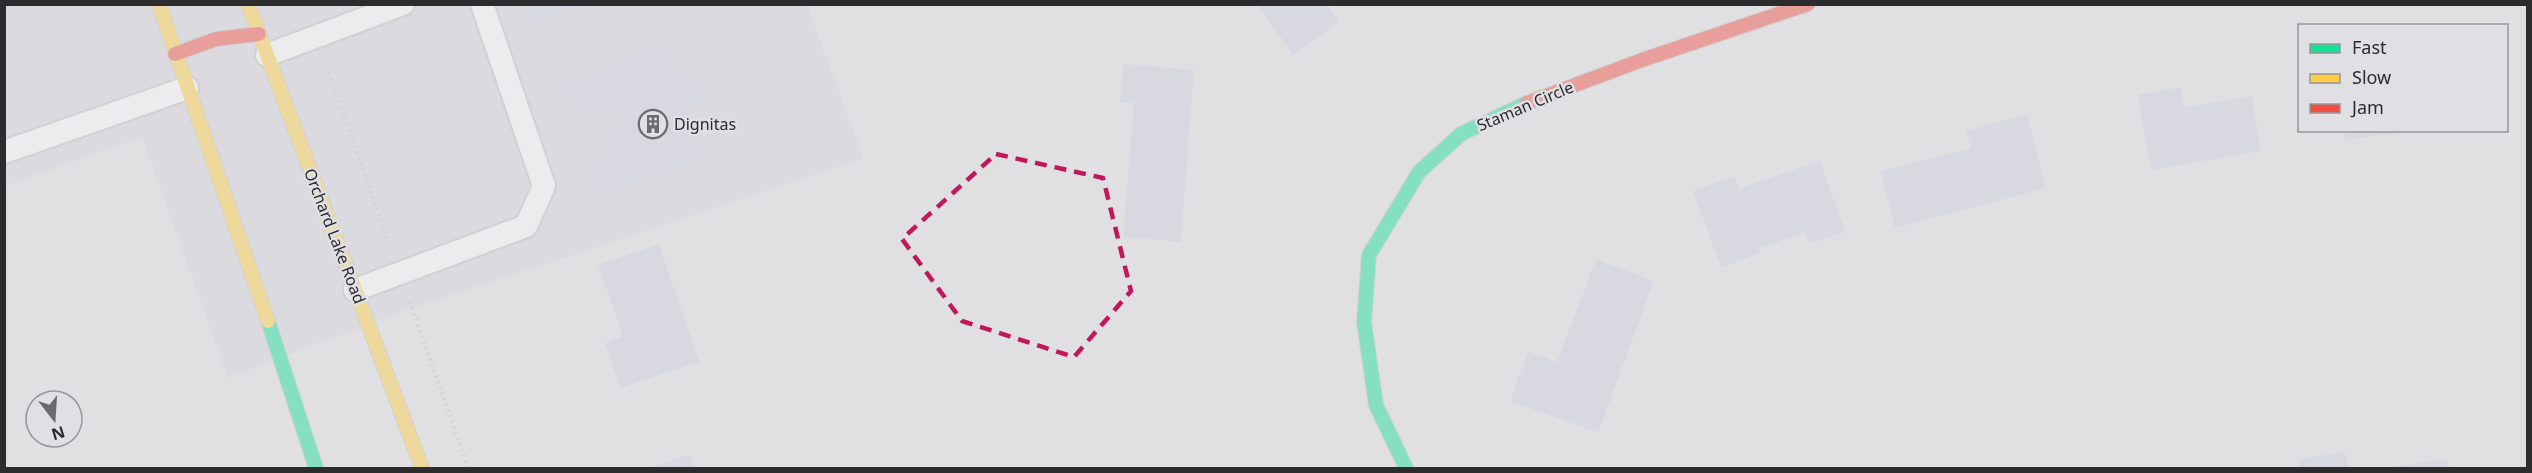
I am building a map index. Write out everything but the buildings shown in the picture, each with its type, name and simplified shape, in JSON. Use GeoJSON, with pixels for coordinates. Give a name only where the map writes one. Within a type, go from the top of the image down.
{"type":"FeatureCollection","features":[{"type":"Feature","properties":{"kind":"main road"},"geometry":{"type":"LineString","coordinates":[[159,4],[316,468]]}},
{"type":"Feature","properties":{"kind":"main road","name":"Orchard Lake Road"},"geometry":{"type":"LineString","coordinates":[[248,4],[422,468]]}},
{"type":"Feature","properties":{"kind":"main road","name":"Staman Circle"},"geometry":{"type":"LineString","coordinates":[[1406,468],[1376,405],[1364,322],[1369,255],[1419,172],[1461,134],[1519,106],[1642,60],[1808,4]]}},
{"type":"Feature","properties":{"kind":"main road"},"geometry":{"type":"LineString","coordinates":[[175,54],[216,39],[263,45]]}},
{"type":"Feature","properties":{"kind":"lane"},"geometry":{"type":"LineString","coordinates":[[263,45],[316,38],[403,4]]}},
{"type":"Feature","properties":{"kind":"lane"},"geometry":{"type":"LineString","coordinates":[[355,290],[526,226],[544,186],[482,4]]}},
{"type":"Feature","properties":{"kind":"lane"},"geometry":{"type":"LineString","coordinates":[[4,152],[188,88]]}},
{"type":"Feature","properties":{"kind":"path"},"geometry":{"type":"LineString","coordinates":[[316,38],[468,468]]}},
{"type":"Feature","properties":{"kind":"highlighted area"},"geometry":{"type":"Polygon","coordinates":[[[996,154],[1103,178],[1131,291],[1074,357],[962,321],[902,239],[996,154]]]}},
{"type":"Feature","properties":{"kind":"shaded area"},"geometry":{"type":"Polygon","coordinates":[[[5,4],[807,5],[864,159],[412,308],[228,378],[142,137],[5,186],[5,4]]]}},
{"type":"Feature","properties":{"kind":"traffic: fast"},"geometry":{"type":"LineString","coordinates":[[1406,468],[1376,405],[1364,322],[1369,255],[1419,172],[1461,134],[1527,103]]}},
{"type":"Feature","properties":{"kind":"traffic: fast"},"geometry":{"type":"LineString","coordinates":[[268,321],[316,468]]}},
{"type":"Feature","properties":{"kind":"traffic: slow"},"geometry":{"type":"LineString","coordinates":[[159,4],[268,321]]}},
{"type":"Feature","properties":{"kind":"traffic: slow"},"geometry":{"type":"LineString","coordinates":[[248,4],[422,468]]}},
{"type":"Feature","properties":{"kind":"traffic: jam"},"geometry":{"type":"LineString","coordinates":[[1527,103],[1642,60],[1808,4]]}},
{"type":"Feature","properties":{"kind":"traffic: jam"},"geometry":{"type":"LineString","coordinates":[[175,54],[216,39],[259,34]]}},
{"type":"Feature","properties":{"kind":"place","name":"Dignitas"},"geometry":{"type":"Point","coordinates":[653,124]}}]}
